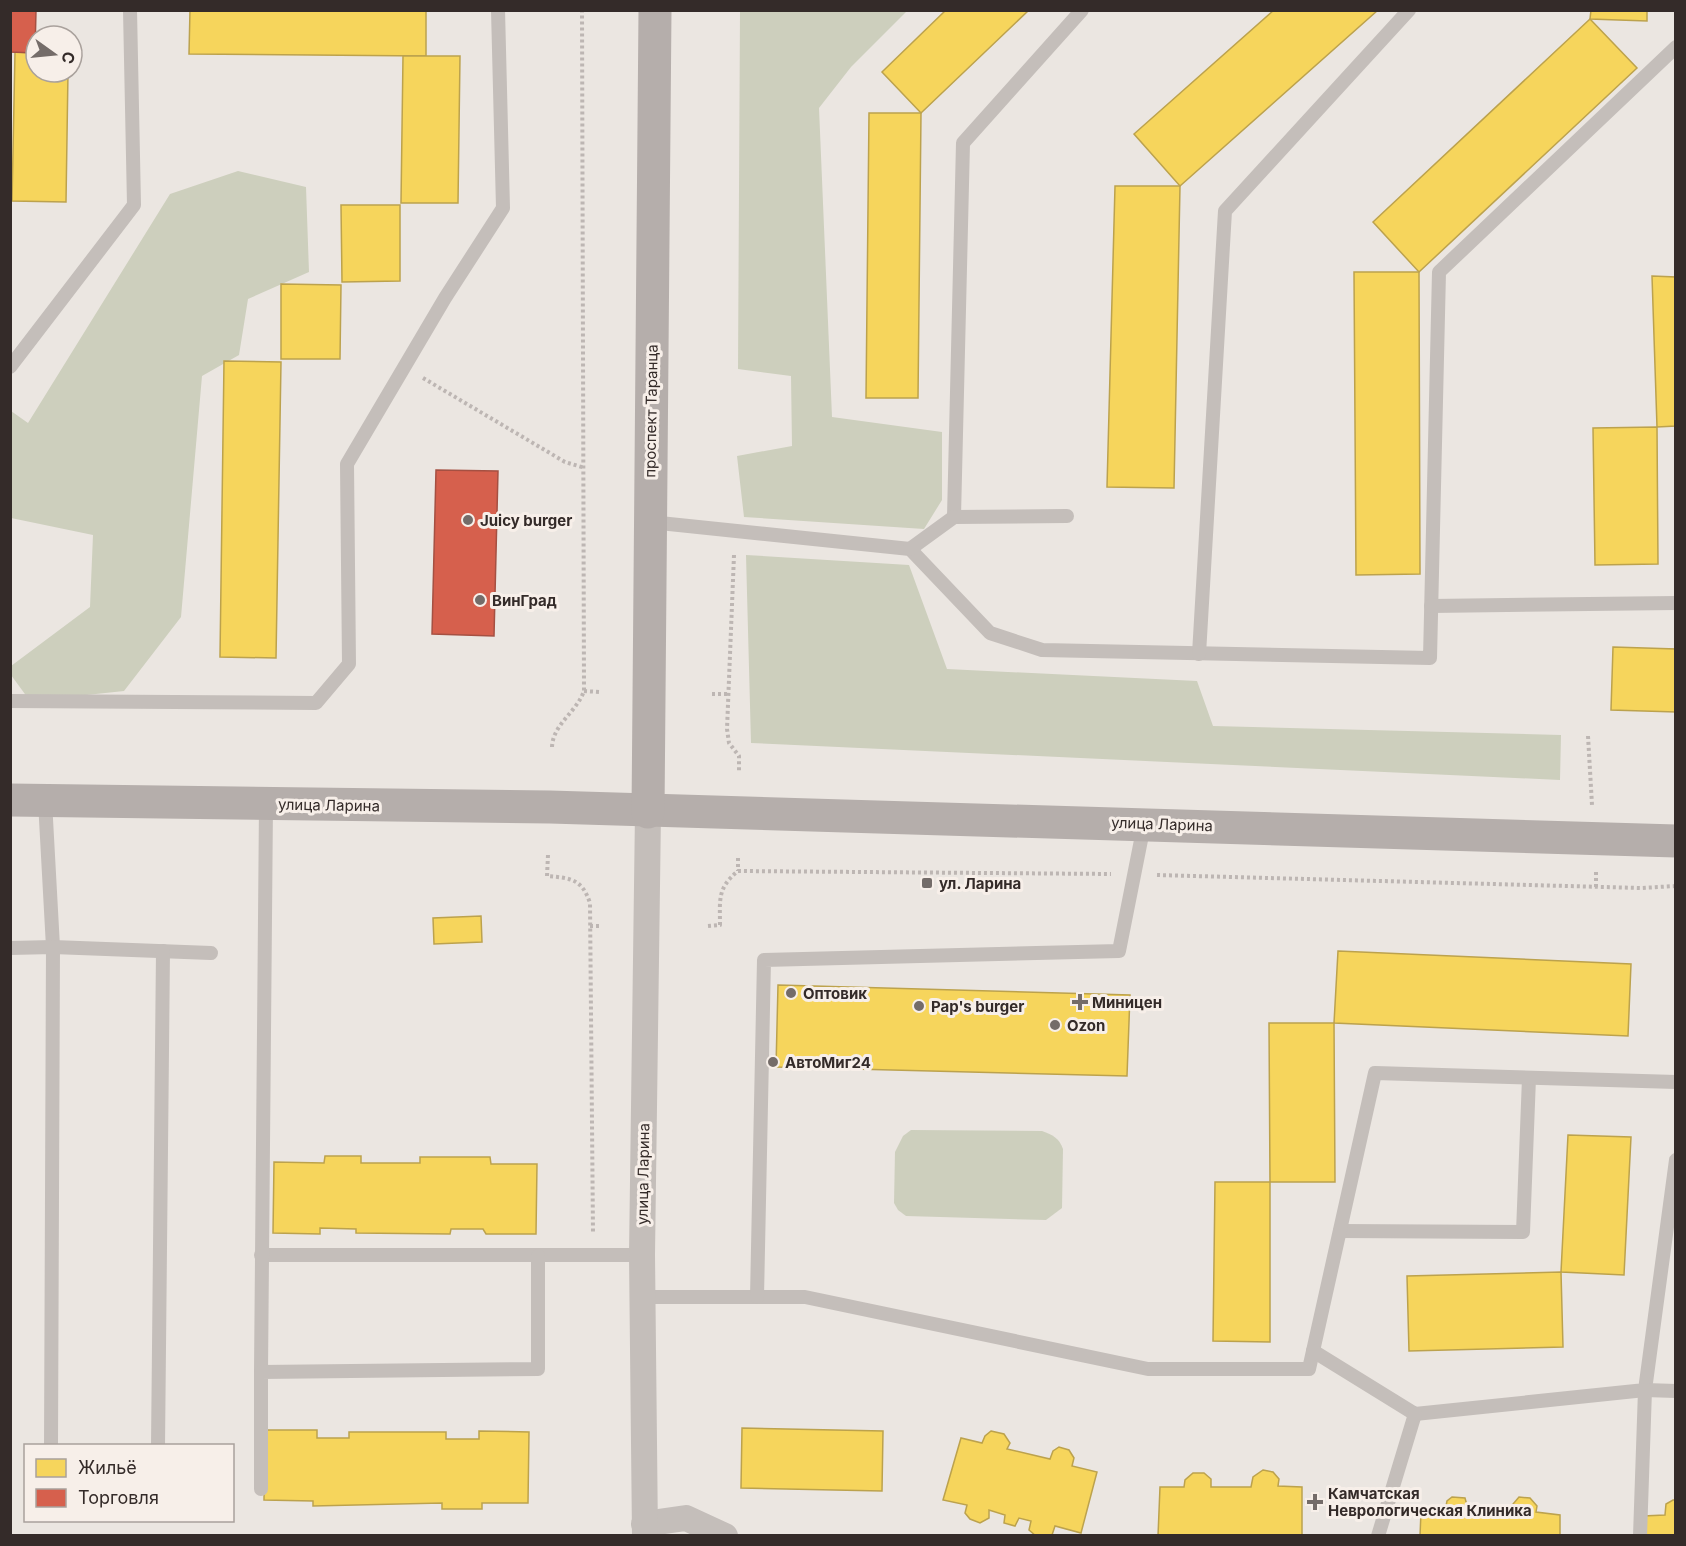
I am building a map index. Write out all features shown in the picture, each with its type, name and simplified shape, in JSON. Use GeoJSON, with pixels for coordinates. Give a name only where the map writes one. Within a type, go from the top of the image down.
{"type":"FeatureCollection","features":[{"type":"Feature","properties":{"kind":"main road","name":"проспект Таранца"},"geometry":{"type":"LineString","coordinates":[[648,812],[655,10]]}},
{"type":"Feature","properties":{"kind":"main road","name":"улица Ларина"},"geometry":{"type":"LineString","coordinates":[[10,800],[550,807],[648,812],[1144,823],[1676,841]]}},
{"type":"Feature","properties":{"kind":"street","name":"улица Ларина"},"geometry":{"type":"LineString","coordinates":[[645,1530],[642,1255],[648,812]]}},
{"type":"Feature","properties":{"kind":"street"},"geometry":{"type":"LineString","coordinates":[[645,1530],[686,1518],[725,1536]]}},
{"type":"Feature","properties":{"kind":"lane"},"geometry":{"type":"LineString","coordinates":[[10,367],[134,205],[130,10]]}},
{"type":"Feature","properties":{"kind":"lane"},"geometry":{"type":"LineString","coordinates":[[10,701],[316,704],[349,664],[347,464],[404,367],[503,208],[498,10]]}},
{"type":"Feature","properties":{"kind":"lane"},"geometry":{"type":"LineString","coordinates":[[954,517],[963,142],[1082,10]]}},
{"type":"Feature","properties":{"kind":"lane"},"geometry":{"type":"LineString","coordinates":[[1199,654],[1225,211],[1409,10]]}},
{"type":"Feature","properties":{"kind":"lane"},"geometry":{"type":"LineString","coordinates":[[650,522],[910,549],[990,633],[1042,650],[1430,658],[1439,272],[1676,47]]}},
{"type":"Feature","properties":{"kind":"lane"},"geometry":{"type":"LineString","coordinates":[[910,549],[954,517],[1067,516]]}},
{"type":"Feature","properties":{"kind":"lane"},"geometry":{"type":"LineString","coordinates":[[1431,606],[1676,603]]}},
{"type":"Feature","properties":{"kind":"lane"},"geometry":{"type":"LineString","coordinates":[[45,801],[53,947],[51,1444]]}},
{"type":"Feature","properties":{"kind":"lane"},"geometry":{"type":"LineString","coordinates":[[261,1489],[266,804]]}},
{"type":"Feature","properties":{"kind":"lane"},"geometry":{"type":"LineString","coordinates":[[757,1297],[764,960],[1119,951],[1144,823]]}},
{"type":"Feature","properties":{"kind":"lane"},"geometry":{"type":"LineString","coordinates":[[10,948],[53,947],[211,953]]}},
{"type":"Feature","properties":{"kind":"lane"},"geometry":{"type":"LineString","coordinates":[[158,1444],[163,951]]}},
{"type":"Feature","properties":{"kind":"lane"},"geometry":{"type":"LineString","coordinates":[[642,1297],[806,1297],[1148,1369],[1309,1369],[1375,1073],[1676,1082]]}},
{"type":"Feature","properties":{"kind":"lane"},"geometry":{"type":"LineString","coordinates":[[1340,1231],[1523,1232],[1529,1078]]}},
{"type":"Feature","properties":{"kind":"lane"},"geometry":{"type":"LineString","coordinates":[[1640,1536],[1645,1390],[1676,1160]]}},
{"type":"Feature","properties":{"kind":"lane"},"geometry":{"type":"LineString","coordinates":[[261,1255],[642,1255]]}},
{"type":"Feature","properties":{"kind":"lane"},"geometry":{"type":"LineString","coordinates":[[261,1372],[538,1369],[538,1256]]}},
{"type":"Feature","properties":{"kind":"lane"},"geometry":{"type":"LineString","coordinates":[[1313,1352],[1415,1414],[1645,1390],[1676,1391]]}},
{"type":"Feature","properties":{"kind":"lane"},"geometry":{"type":"LineString","coordinates":[[1378,1536],[1415,1414]]}},
{"type":"Feature","properties":{"kind":"path"},"geometry":{"type":"LineString","coordinates":[[552,747],[552,733],[579,705],[584,692],[585,468],[581,303],[582,10]]}},
{"type":"Feature","properties":{"kind":"path"},"geometry":{"type":"LineString","coordinates":[[404,367],[565,462],[585,468]]}},
{"type":"Feature","properties":{"kind":"path"},"geometry":{"type":"LineString","coordinates":[[735,531],[729,743],[739,756],[739,772]]}},
{"type":"Feature","properties":{"kind":"path"},"geometry":{"type":"LineString","coordinates":[[584,692],[599,692]]}},
{"type":"Feature","properties":{"kind":"path"},"geometry":{"type":"LineString","coordinates":[[712,694],[729,694]]}},
{"type":"Feature","properties":{"kind":"path"},"geometry":{"type":"LineString","coordinates":[[548,855],[548,876],[570,878],[585,888],[590,903],[593,1255]]}},
{"type":"Feature","properties":{"kind":"path"},"geometry":{"type":"LineString","coordinates":[[738,858],[738,871]]}},
{"type":"Feature","properties":{"kind":"path"},"geometry":{"type":"LineString","coordinates":[[708,926],[720,925],[720,891],[728,879],[738,871],[1134,874],[1641,888],[1676,886]]}},
{"type":"Feature","properties":{"kind":"path"},"geometry":{"type":"LineString","coordinates":[[590,926],[599,926]]}},
{"type":"Feature","properties":{"kind":"green space"},"geometry":{"type":"Polygon","coordinates":[[[740,11],[907,11],[851,67],[819,108],[832,417],[942,432],[942,500],[924,529],[744,517],[737,456],[792,446],[791,376],[738,369],[740,11]]]}},
{"type":"Feature","properties":{"kind":"green space"},"geometry":{"type":"Polygon","coordinates":[[[238,171],[306,187],[309,272],[248,299],[239,355],[202,376],[181,617],[124,691],[30,701],[11,675],[11,666],[90,607],[93,535],[11,518],[11,411],[28,423],[170,194],[238,171]]]}},
{"type":"Feature","properties":{"kind":"green space"},"geometry":{"type":"Polygon","coordinates":[[[746,555],[909,565],[947,669],[1197,681],[1213,726],[1561,735],[1560,780],[751,743],[746,555]]]}},
{"type":"Feature","properties":{"kind":"green space"},"geometry":{"type":"Polygon","coordinates":[[[911,1130],[1042,1131],[1049,1134],[1063,1149],[1062,1208],[1046,1220],[906,1216],[898,1210],[894,1203],[895,1152],[903,1136],[911,1130]]]}},
{"type":"Feature","properties":{"kind":"building: Жильё"},"geometry":{"type":"Polygon","coordinates":[[[190,10],[426,10],[426,56],[189,54],[190,10]]]}},
{"type":"Feature","properties":{"kind":"building: Жильё"},"geometry":{"type":"Polygon","coordinates":[[[946,10],[1029,10],[921,113],[882,72],[946,10]]]}},
{"type":"Feature","properties":{"kind":"building: Жильё"},"geometry":{"type":"Polygon","coordinates":[[[1274,10],[1378,10],[1180,186],[1134,134],[1274,10]]]}},
{"type":"Feature","properties":{"kind":"building: Жильё"},"geometry":{"type":"Polygon","coordinates":[[[1591,10],[1647,10],[1647,21],[1590,19],[1591,10]]]}},
{"type":"Feature","properties":{"kind":"building: Жильё"},"geometry":{"type":"Polygon","coordinates":[[[1590,19],[1637,68],[1419,272],[1373,222],[1590,19]]]}},
{"type":"Feature","properties":{"kind":"building: Жильё"},"geometry":{"type":"Polygon","coordinates":[[[15,52],[24,52],[24,84],[68,84],[66,202],[12,201],[15,52]]]}},
{"type":"Feature","properties":{"kind":"building: Жильё"},"geometry":{"type":"Polygon","coordinates":[[[403,56],[460,56],[458,203],[401,203],[403,56]]]}},
{"type":"Feature","properties":{"kind":"building: Жильё"},"geometry":{"type":"Polygon","coordinates":[[[869,113],[921,113],[918,398],[866,398],[869,113]]]}},
{"type":"Feature","properties":{"kind":"building: Жильё"},"geometry":{"type":"Polygon","coordinates":[[[1115,186],[1180,186],[1174,488],[1107,487],[1115,186]]]}},
{"type":"Feature","properties":{"kind":"building: Жильё"},"geometry":{"type":"Polygon","coordinates":[[[341,205],[400,205],[400,281],[342,282],[341,205]]]}},
{"type":"Feature","properties":{"kind":"building: Жильё"},"geometry":{"type":"Polygon","coordinates":[[[1354,272],[1419,272],[1420,574],[1356,575],[1354,272]]]}},
{"type":"Feature","properties":{"kind":"building: Жильё"},"geometry":{"type":"Polygon","coordinates":[[[1652,276],[1676,277],[1676,426],[1657,427],[1652,276]]]}},
{"type":"Feature","properties":{"kind":"building: Жильё"},"geometry":{"type":"Polygon","coordinates":[[[281,284],[341,285],[340,359],[281,359],[281,284]]]}},
{"type":"Feature","properties":{"kind":"building: Жильё"},"geometry":{"type":"Polygon","coordinates":[[[224,361],[281,362],[276,658],[220,657],[224,361]]]}},
{"type":"Feature","properties":{"kind":"building: Жильё"},"geometry":{"type":"Polygon","coordinates":[[[1657,427],[1658,564],[1595,565],[1593,428],[1657,427]]]}},
{"type":"Feature","properties":{"kind":"building: Жильё"},"geometry":{"type":"Polygon","coordinates":[[[1613,647],[1676,649],[1676,712],[1611,710],[1613,647]]]}},
{"type":"Feature","properties":{"kind":"building: Жильё"},"geometry":{"type":"Polygon","coordinates":[[[481,916],[482,942],[434,944],[433,918],[481,916]]]}},
{"type":"Feature","properties":{"kind":"building: Жильё"},"geometry":{"type":"Polygon","coordinates":[[[1338,951],[1631,964],[1628,1036],[1334,1023],[1338,951]]]}},
{"type":"Feature","properties":{"kind":"building: Жильё"},"geometry":{"type":"Polygon","coordinates":[[[778,985],[1130,995],[1127,1076],[776,1067],[778,985]]]}},
{"type":"Feature","properties":{"kind":"building: Жильё"},"geometry":{"type":"Polygon","coordinates":[[[1269,1023],[1334,1023],[1335,1182],[1270,1182],[1269,1023]]]}},
{"type":"Feature","properties":{"kind":"building: Жильё"},"geometry":{"type":"Polygon","coordinates":[[[1568,1135],[1631,1137],[1624,1275],[1561,1272],[1568,1135]]]}},
{"type":"Feature","properties":{"kind":"building: Жильё"},"geometry":{"type":"Polygon","coordinates":[[[325,1156],[361,1156],[361,1163],[420,1163],[420,1157],[490,1157],[491,1164],[537,1164],[536,1234],[486,1234],[483,1229],[451,1229],[450,1234],[356,1233],[356,1229],[320,1228],[320,1234],[273,1233],[274,1162],[324,1163],[325,1156]]]}},
{"type":"Feature","properties":{"kind":"building: Жильё"},"geometry":{"type":"Polygon","coordinates":[[[1215,1182],[1270,1182],[1270,1342],[1213,1341],[1215,1182]]]}},
{"type":"Feature","properties":{"kind":"building: Жильё"},"geometry":{"type":"Polygon","coordinates":[[[1561,1272],[1563,1347],[1409,1351],[1407,1276],[1561,1272]]]}},
{"type":"Feature","properties":{"kind":"building: Жильё"},"geometry":{"type":"Polygon","coordinates":[[[742,1428],[883,1431],[882,1491],[741,1488],[742,1428]]]}},
{"type":"Feature","properties":{"kind":"building: Жильё"},"geometry":{"type":"Polygon","coordinates":[[[265,1430],[317,1430],[317,1438],[349,1438],[349,1432],[446,1432],[446,1439],[479,1439],[479,1431],[529,1432],[528,1503],[482,1503],[482,1509],[442,1509],[442,1503],[313,1506],[313,1501],[264,1500],[265,1430]]]}},
{"type":"Feature","properties":{"kind":"building: Жильё"},"geometry":{"type":"Polygon","coordinates":[[[991,1431],[1004,1434],[1010,1443],[1007,1449],[1050,1459],[1053,1451],[1059,1447],[1069,1450],[1074,1458],[1072,1466],[1097,1472],[1081,1533],[1055,1526],[1052,1535],[1036,1536],[1029,1530],[1031,1521],[1019,1518],[1015,1526],[1004,1523],[1005,1515],[989,1510],[989,1518],[980,1523],[970,1519],[965,1513],[967,1505],[943,1500],[961,1438],[982,1443],[991,1431]]]}},
{"type":"Feature","properties":{"kind":"building: Жильё"},"geometry":{"type":"Polygon","coordinates":[[[1263,1470],[1273,1472],[1279,1479],[1278,1486],[1302,1487],[1302,1536],[1158,1536],[1160,1487],[1184,1487],[1185,1480],[1193,1473],[1204,1473],[1211,1479],[1211,1487],[1251,1487],[1253,1477],[1263,1470]]]}},
{"type":"Feature","properties":{"kind":"building: Жильё"},"geometry":{"type":"Polygon","coordinates":[[[1452,1497],[1465,1498],[1469,1513],[1512,1512],[1513,1504],[1519,1497],[1530,1498],[1537,1506],[1536,1512],[1560,1515],[1560,1536],[1420,1536],[1421,1512],[1445,1511],[1447,1501],[1452,1497]]]}},
{"type":"Feature","properties":{"kind":"building: Жильё"},"geometry":{"type":"Polygon","coordinates":[[[1676,1500],[1676,1536],[1642,1536],[1643,1516],[1665,1515],[1666,1504],[1676,1500]]]}},
{"type":"Feature","properties":{"kind":"building: Торговля"},"geometry":{"type":"Polygon","coordinates":[[[10,10],[36,10],[36,24],[24,24],[24,53],[10,52],[10,10]]]}},
{"type":"Feature","properties":{"kind":"building: Торговля"},"geometry":{"type":"Polygon","coordinates":[[[436,470],[498,471],[494,636],[432,634],[436,470]]]}},
{"type":"Feature","properties":{"kind":"place","name":"Juicy burger"},"geometry":{"type":"Point","coordinates":[468,520]}},
{"type":"Feature","properties":{"kind":"place","name":"ВинГрад"},"geometry":{"type":"Point","coordinates":[480,600]}},
{"type":"Feature","properties":{"kind":"place","name":"ул. Ларина"},"geometry":{"type":"Point","coordinates":[927,883]}},
{"type":"Feature","properties":{"kind":"place","name":"Оптовик"},"geometry":{"type":"Point","coordinates":[791,993]}},
{"type":"Feature","properties":{"kind":"place","name":"Миницен"},"geometry":{"type":"Point","coordinates":[1080,1002]}},
{"type":"Feature","properties":{"kind":"place","name":"Pap's burger"},"geometry":{"type":"Point","coordinates":[919,1006]}},
{"type":"Feature","properties":{"kind":"place","name":"Ozon"},"geometry":{"type":"Point","coordinates":[1055,1025]}},
{"type":"Feature","properties":{"kind":"place","name":"АвтоМиг24"},"geometry":{"type":"Point","coordinates":[773,1062]}},
{"type":"Feature","properties":{"kind":"place","name":"Камчатская Неврологическая Клиника"},"geometry":{"type":"Point","coordinates":[1315,1502]}}]}
